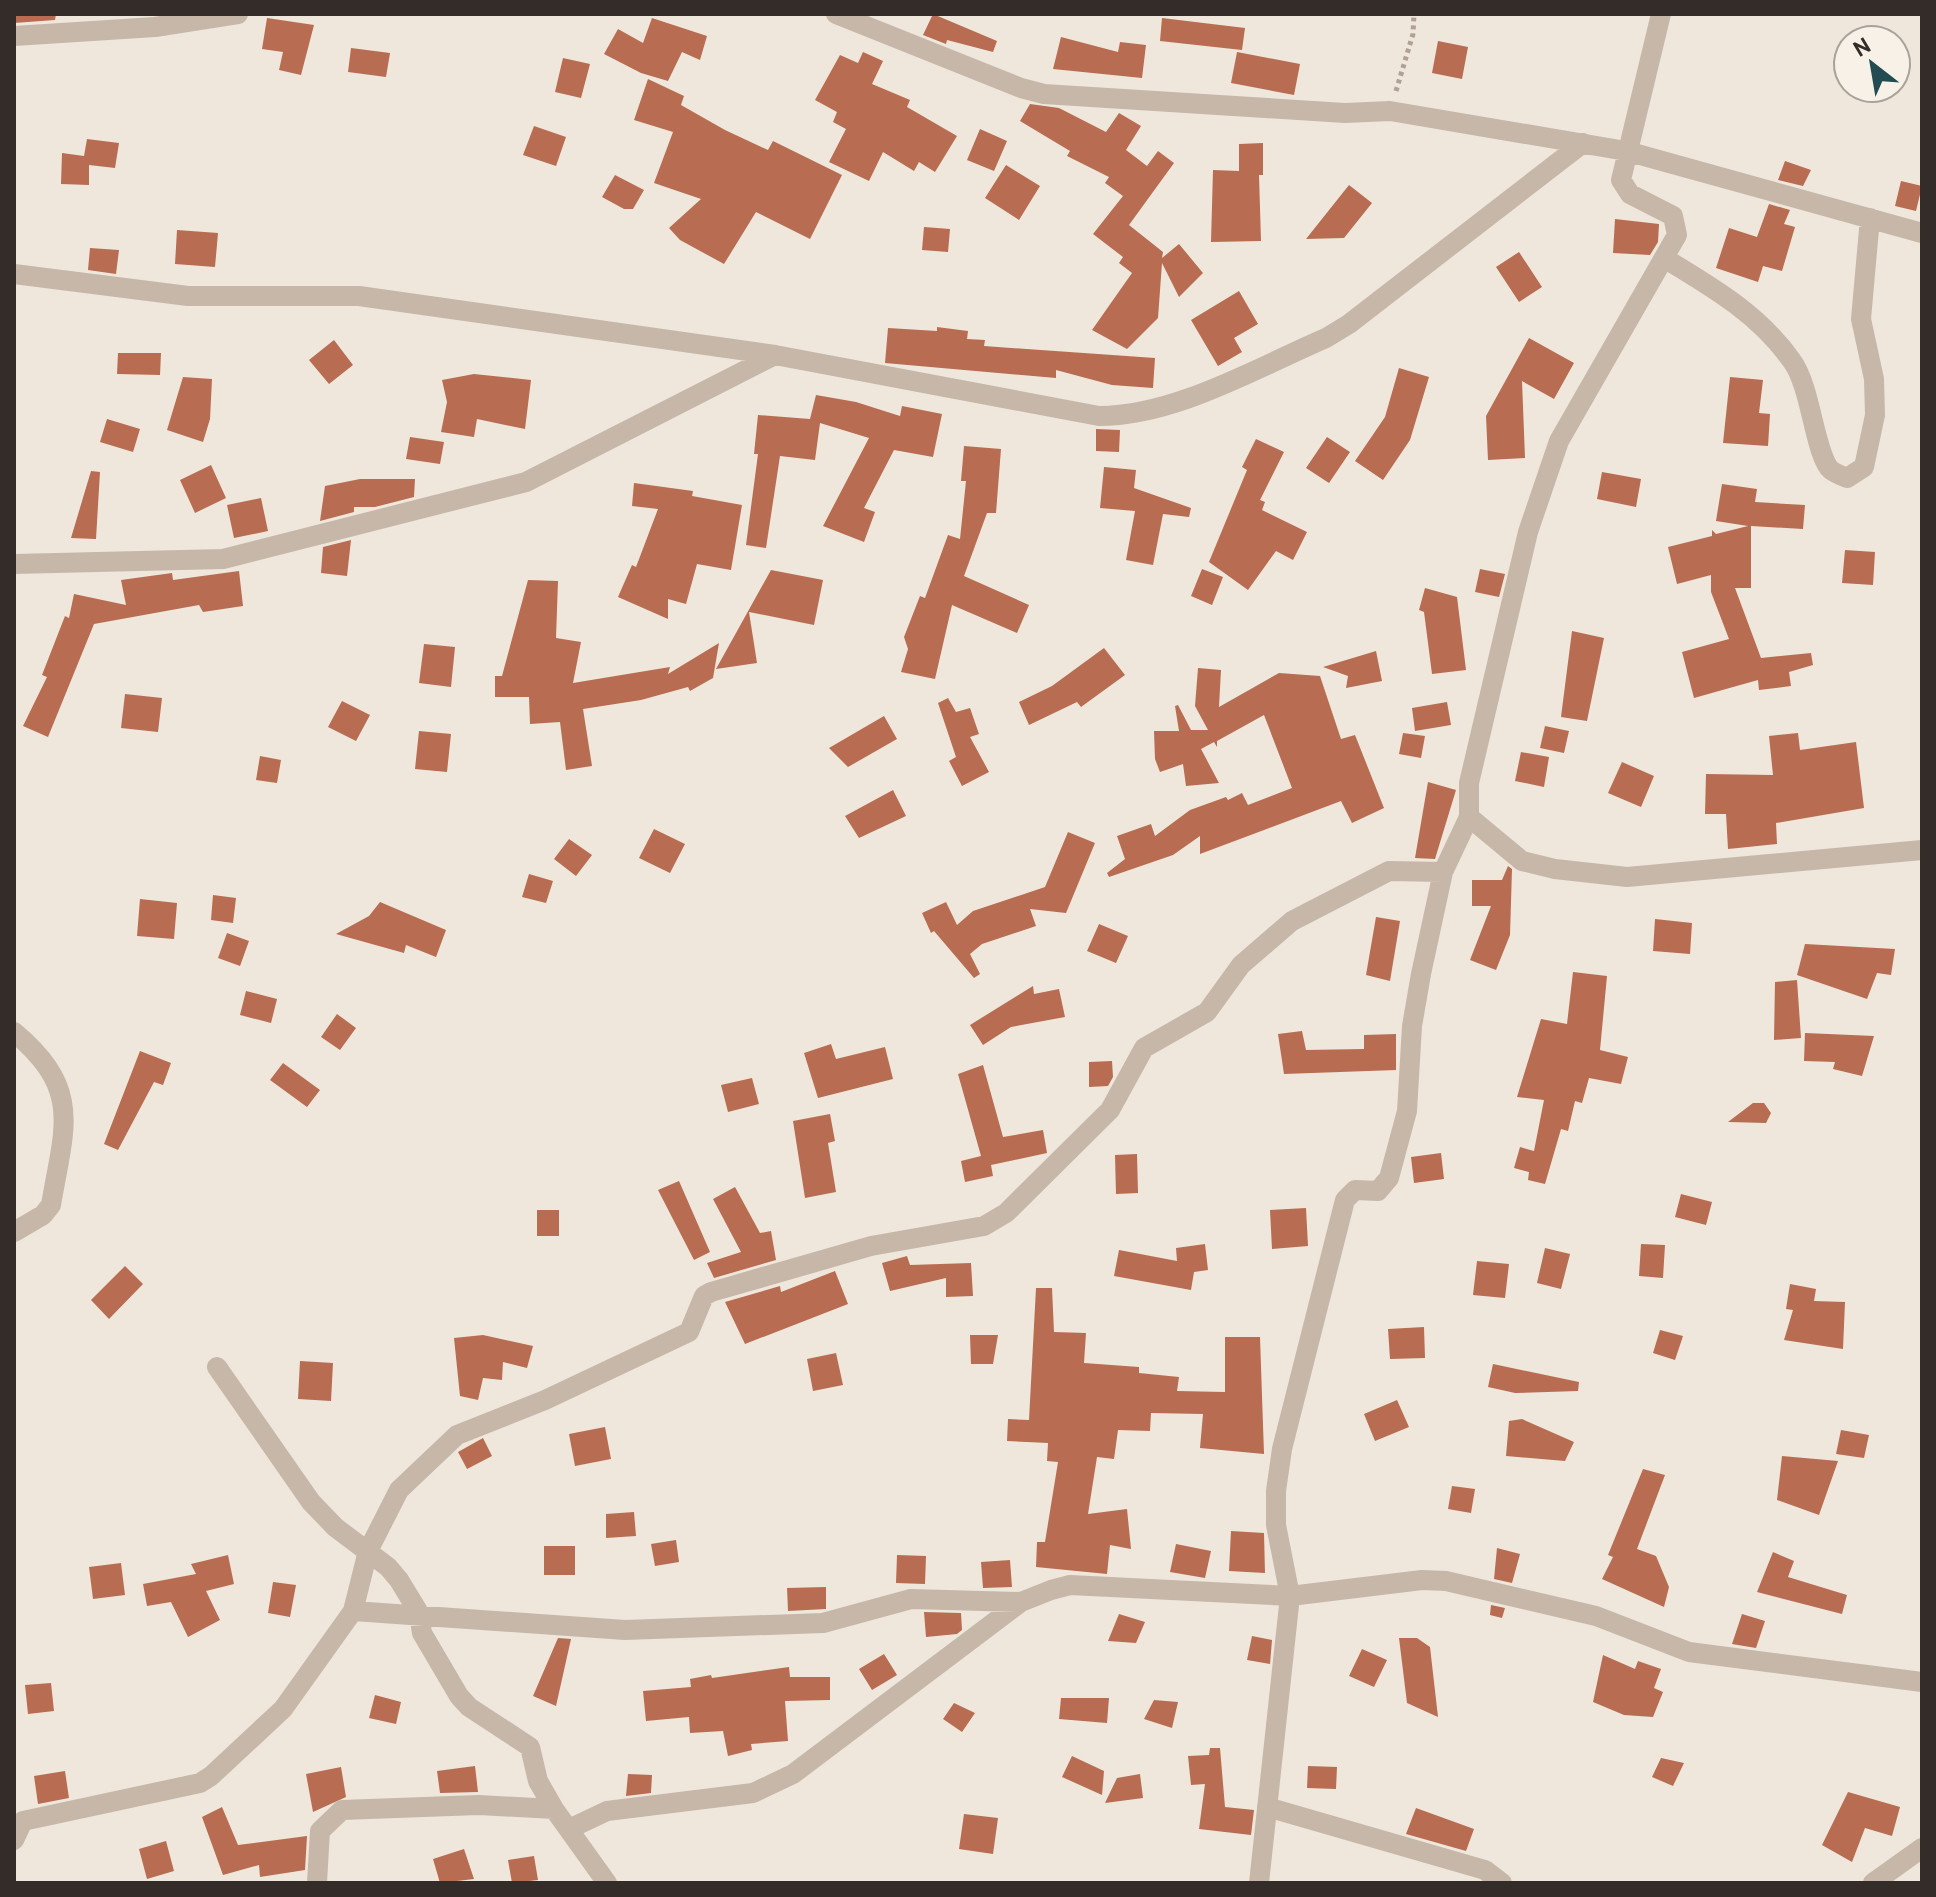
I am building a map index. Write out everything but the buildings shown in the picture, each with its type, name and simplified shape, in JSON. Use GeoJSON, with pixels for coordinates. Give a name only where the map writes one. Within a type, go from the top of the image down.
{"type":"FeatureCollection","features":[{"type":"Feature","properties":{"kind":"street"},"geometry":{"type":"LineString","coordinates":[[14,36],[155,27],[238,14]]}},
{"type":"Feature","properties":{"kind":"street"},"geometry":{"type":"LineString","coordinates":[[836,14],[1021,88],[1044,94],[1345,113],[1390,111],[1626,151],[1922,233]]}},
{"type":"Feature","properties":{"kind":"street"},"geometry":{"type":"LineString","coordinates":[[1259,1883],[1290,1596],[1276,1525],[1282,1449],[1345,1200],[1355,1190],[1378,1191],[1389,1178],[1407,1111],[1412,1026],[1443,872],[1469,817],[1469,783],[1525,547],[1559,441],[1677,235],[1673,216],[1625,189],[1621,180],[1661,14]]}},
{"type":"Feature","properties":{"kind":"street"},"geometry":{"type":"LineString","coordinates":[[14,274],[188,296],[359,296],[775,355],[1099,416],[1129,416],[1160,408],[1326,338],[1349,324],[1583,143]]}},
{"type":"Feature","properties":{"kind":"street"},"geometry":{"type":"LineString","coordinates":[[1664,258],[1764,325],[1795,364],[1811,402],[1822,455],[1830,469],[1847,478],[1864,467],[1875,415],[1874,379],[1861,319],[1870,218]]}},
{"type":"Feature","properties":{"kind":"street"},"geometry":{"type":"LineString","coordinates":[[14,564],[223,559],[526,482],[775,355]]}},
{"type":"Feature","properties":{"kind":"street"},"geometry":{"type":"LineString","coordinates":[[1469,817],[1522,861],[1555,869],[1627,877],[1922,850]]}},
{"type":"Feature","properties":{"kind":"street"},"geometry":{"type":"LineString","coordinates":[[14,1840],[23,1821],[200,1783],[211,1776],[283,1709],[353,1611],[368,1551],[399,1490],[457,1435],[545,1400],[689,1332],[704,1296],[711,1292],[871,1246],[984,1226],[1006,1213],[1110,1110],[1144,1048],[1207,1012],[1241,965],[1292,921],[1389,871],[1443,872]]}},
{"type":"Feature","properties":{"kind":"street"},"geometry":{"type":"LineString","coordinates":[[14,1032],[48,1066],[64,1097],[65,1124],[51,1205],[43,1215],[14,1232]]}},
{"type":"Feature","properties":{"kind":"street"},"geometry":{"type":"LineString","coordinates":[[217,1367],[311,1502],[335,1527],[388,1567],[419,1613],[422,1633],[459,1696],[469,1707],[530,1747],[538,1781],[554,1809],[607,1883]]}},
{"type":"Feature","properties":{"kind":"street"},"geometry":{"type":"LineString","coordinates":[[569,1829],[607,1811],[753,1793],[772,1785],[793,1774],[1021,1602],[1070,1585],[1290,1596],[1422,1580],[1446,1581],[1596,1616],[1689,1652],[1922,1682]]}},
{"type":"Feature","properties":{"kind":"street"},"geometry":{"type":"LineString","coordinates":[[353,1611],[419,1613],[625,1630],[823,1623],[911,1599],[1021,1602]]}},
{"type":"Feature","properties":{"kind":"street"},"geometry":{"type":"LineString","coordinates":[[317,1883],[320,1831],[342,1810],[479,1805],[554,1809]]}},
{"type":"Feature","properties":{"kind":"street"},"geometry":{"type":"LineString","coordinates":[[1267,1807],[1485,1870],[1502,1883]]}},
{"type":"Feature","properties":{"kind":"street"},"geometry":{"type":"LineString","coordinates":[[1873,1883],[1922,1848]]}},
{"type":"Feature","properties":{"kind":"path"},"geometry":{"type":"LineString","coordinates":[[1390,111],[1413,34],[1414,14]]}}]}
